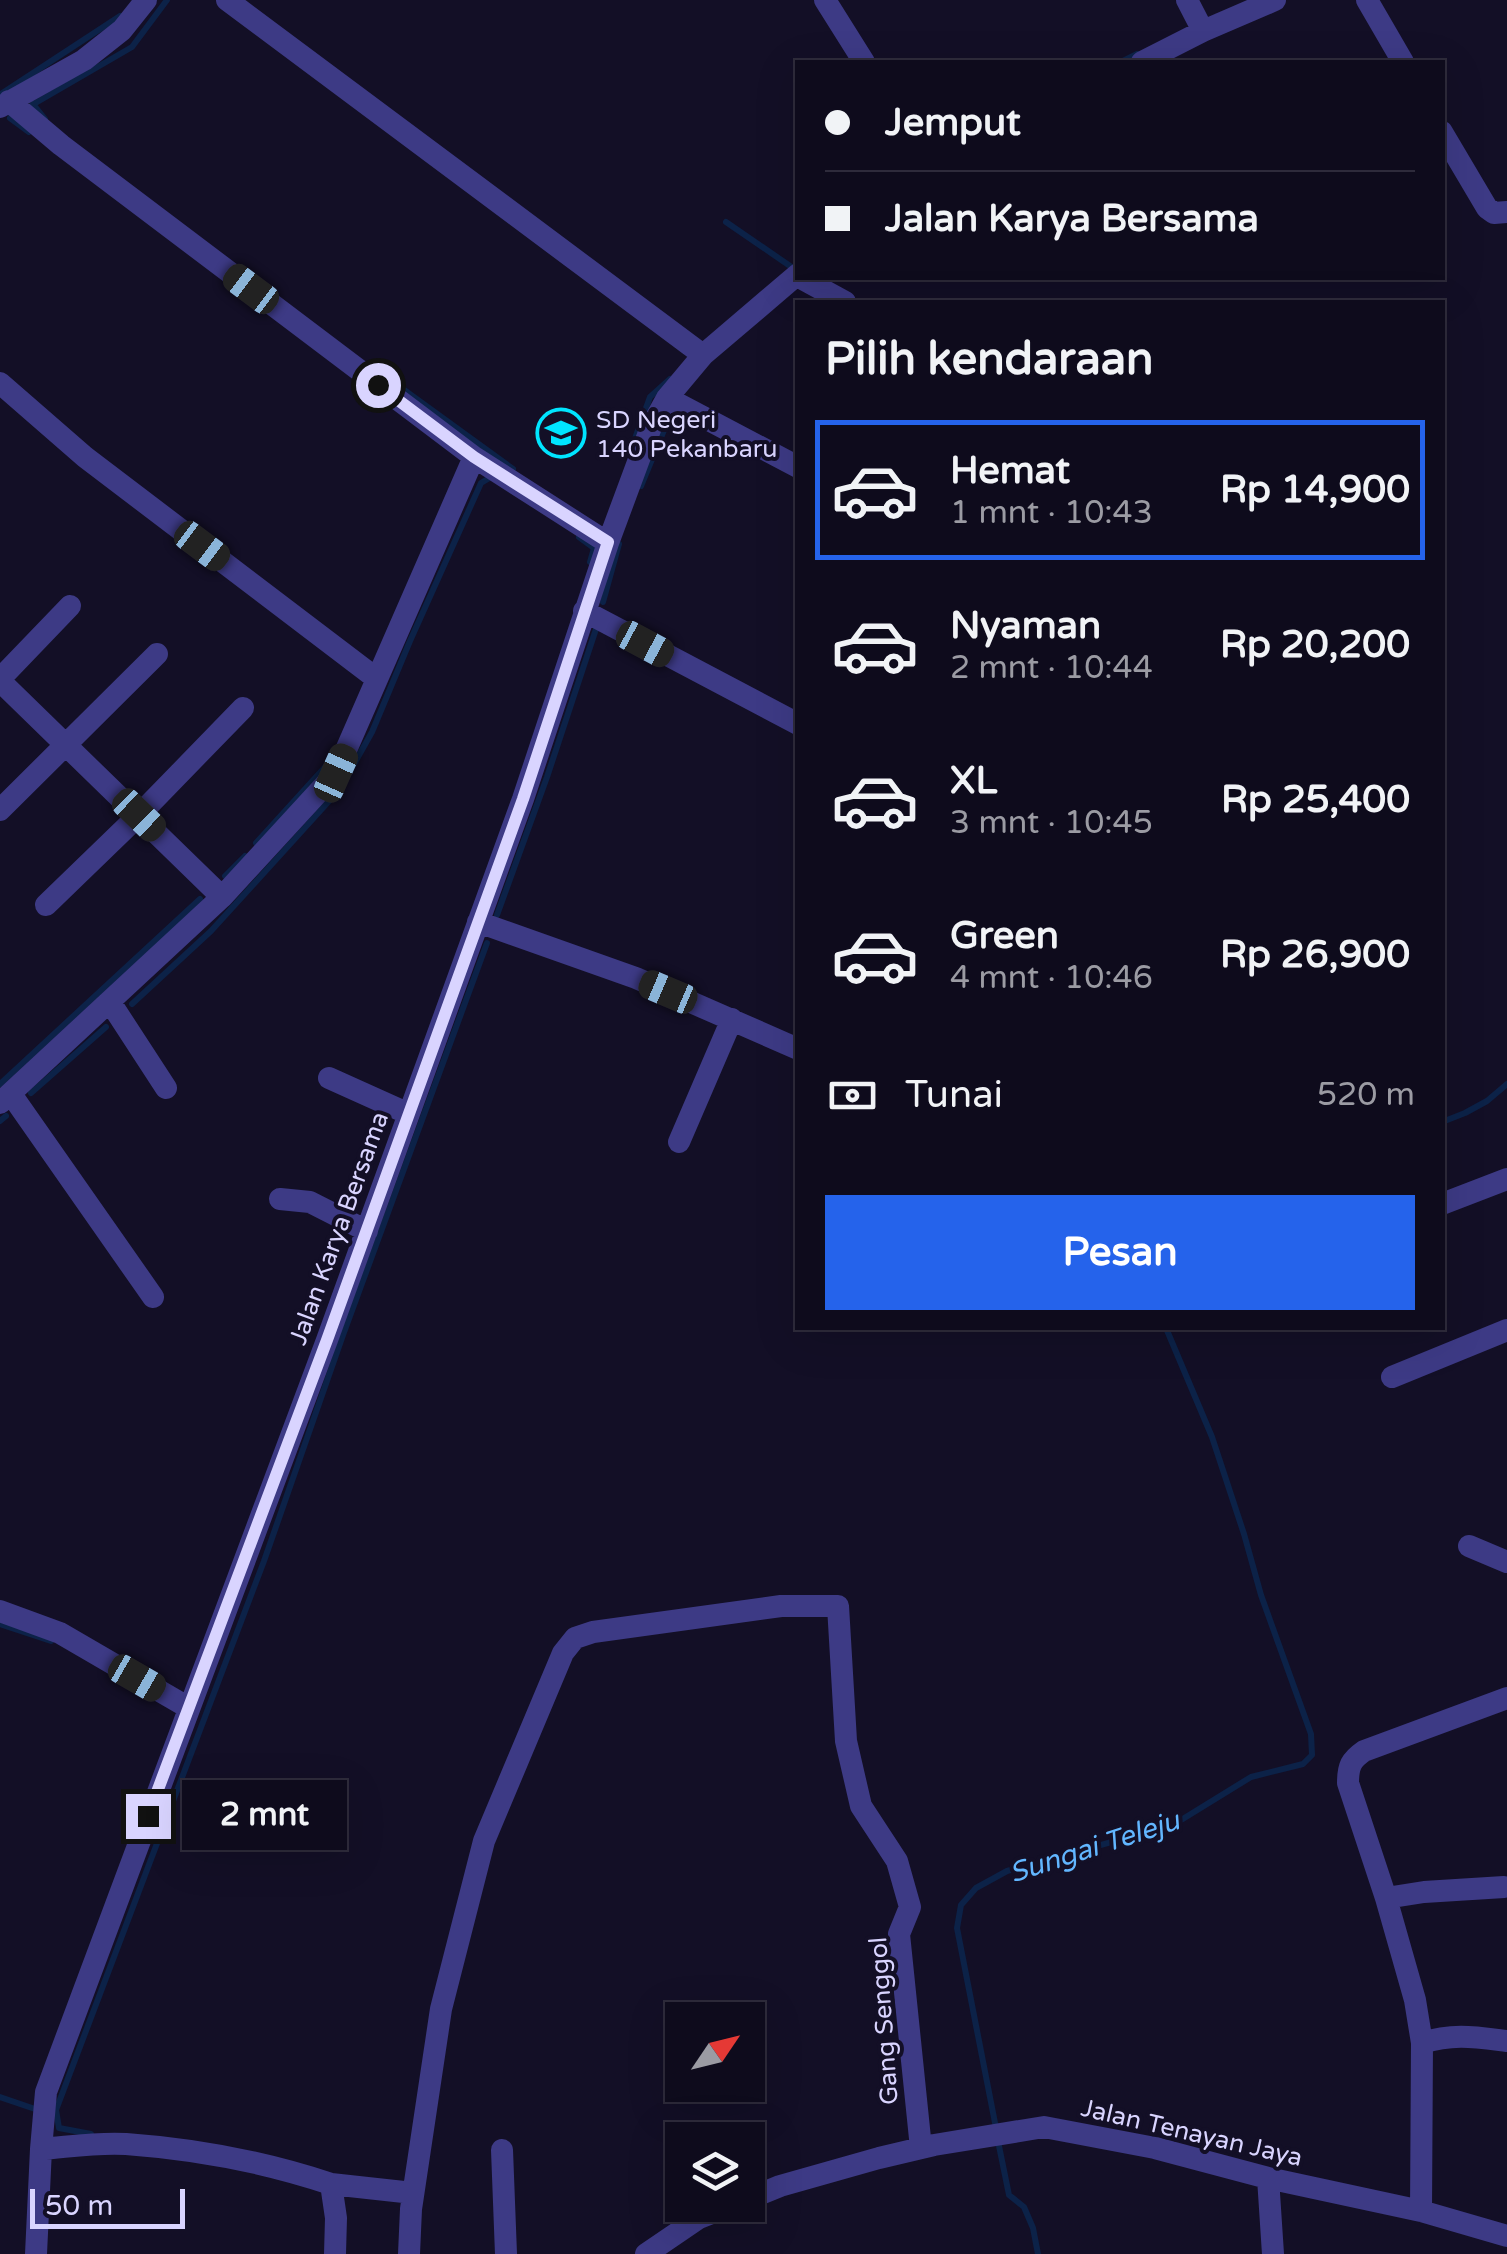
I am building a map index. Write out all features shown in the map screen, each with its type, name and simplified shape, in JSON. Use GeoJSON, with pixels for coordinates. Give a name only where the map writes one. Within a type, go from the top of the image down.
{"type":"FeatureCollection","features":[{"type":"Feature","properties":{"kind":"street"},"geometry":{"type":"LineString","coordinates":[[146,0],[122,30],[84,60],[4,104],[474,457],[608,542]]}},
{"type":"Feature","properties":{"kind":"street"},"geometry":{"type":"LineString","coordinates":[[227,0],[703,356]]}},
{"type":"Feature","properties":{"kind":"street"},"geometry":{"type":"LineString","coordinates":[[825,0],[863,60]]}},
{"type":"Feature","properties":{"kind":"street"},"geometry":{"type":"LineString","coordinates":[[1187,0],[1203,30]]}},
{"type":"Feature","properties":{"kind":"street"},"geometry":{"type":"LineString","coordinates":[[1146,60],[1203,30],[1275,0]]}},
{"type":"Feature","properties":{"kind":"street"},"geometry":{"type":"LineString","coordinates":[[1367,0],[1402,60]]}},
{"type":"Feature","properties":{"kind":"street"},"geometry":{"type":"LineString","coordinates":[[1445,137],[1487,208],[1494,213],[1507,212]]}},
{"type":"Feature","properties":{"kind":"street","name":"Jalan Karya Bersama"},"geometry":{"type":"LineString","coordinates":[[36,2254],[46,2092],[367,1230],[523,799],[608,542],[651,427],[666,398],[703,356],[795,278]]}},
{"type":"Feature","properties":{"kind":"street"},"geometry":{"type":"LineString","coordinates":[[807,280],[842,300]]}},
{"type":"Feature","properties":{"kind":"street"},"geometry":{"type":"LineString","coordinates":[[0,383],[85,457],[376,679]]}},
{"type":"Feature","properties":{"kind":"street"},"geometry":{"type":"LineString","coordinates":[[666,398],[795,465]]}},
{"type":"Feature","properties":{"kind":"street"},"geometry":{"type":"LineString","coordinates":[[153,1296],[5,1098],[222,897],[336,773],[474,457]]}},
{"type":"Feature","properties":{"kind":"street"},"geometry":{"type":"LineString","coordinates":[[70,606],[0,680],[222,897]]}},
{"type":"Feature","properties":{"kind":"street"},"geometry":{"type":"LineString","coordinates":[[584,612],[795,722]]}},
{"type":"Feature","properties":{"kind":"street"},"geometry":{"type":"LineString","coordinates":[[0,810],[157,654]]}},
{"type":"Feature","properties":{"kind":"street"},"geometry":{"type":"LineString","coordinates":[[46,905],[243,708]]}},
{"type":"Feature","properties":{"kind":"street"},"geometry":{"type":"LineString","coordinates":[[478,922],[636,978],[795,1048]]}},
{"type":"Feature","properties":{"kind":"street"},"geometry":{"type":"LineString","coordinates":[[110,1002],[166,1088]]}},
{"type":"Feature","properties":{"kind":"street"},"geometry":{"type":"LineString","coordinates":[[678,1142],[732,1019]]}},
{"type":"Feature","properties":{"kind":"street"},"geometry":{"type":"LineString","coordinates":[[329,1078],[409,1114]]}},
{"type":"Feature","properties":{"kind":"street"},"geometry":{"type":"LineString","coordinates":[[1445,1203],[1507,1180]]}},
{"type":"Feature","properties":{"kind":"street"},"geometry":{"type":"LineString","coordinates":[[280,1199],[310,1202],[367,1230]]}},
{"type":"Feature","properties":{"kind":"street"},"geometry":{"type":"LineString","coordinates":[[1392,1378],[1507,1330]]}},
{"type":"Feature","properties":{"kind":"street"},"geometry":{"type":"LineString","coordinates":[[1470,1546],[1507,1562]]}},
{"type":"Feature","properties":{"kind":"street","name":"Gang Senggol"},"geometry":{"type":"LineString","coordinates":[[414,2193],[441,2009],[484,1841],[563,1653],[575,1638],[592,1632],[781,1606],[838,1606],[846,1741],[861,1806],[897,1861],[910,1907],[899,1934],[928,2146]]}},
{"type":"Feature","properties":{"kind":"street"},"geometry":{"type":"LineString","coordinates":[[0,1611],[60,1632],[189,1708]]}},
{"type":"Feature","properties":{"kind":"street"},"geometry":{"type":"LineString","coordinates":[[1421,2211],[1422,2043],[1386,1898],[1348,1783],[1348,1767],[1364,1751],[1507,1698]]}},
{"type":"Feature","properties":{"kind":"street"},"geometry":{"type":"LineString","coordinates":[[1386,1898],[1504,1887]]}},
{"type":"Feature","properties":{"kind":"street"},"geometry":{"type":"LineString","coordinates":[[1422,2043],[1448,2035],[1507,2041]]}},
{"type":"Feature","properties":{"kind":"street","name":"Jalan Tenayan Jaya"},"geometry":{"type":"LineString","coordinates":[[765,2192],[928,2146],[1044,2127],[1155,2148],[1268,2178],[1421,2211],[1507,2236]]}},
{"type":"Feature","properties":{"kind":"street"},"geometry":{"type":"LineString","coordinates":[[40,2149],[122,2144],[220,2156],[272,2166],[331,2184],[414,2193],[409,2254]]}},
{"type":"Feature","properties":{"kind":"street"},"geometry":{"type":"LineString","coordinates":[[502,2150],[506,2254]]}},
{"type":"Feature","properties":{"kind":"street"},"geometry":{"type":"LineString","coordinates":[[1268,2178],[1273,2254]]}},
{"type":"Feature","properties":{"kind":"street"},"geometry":{"type":"LineString","coordinates":[[331,2184],[336,2218],[335,2254]]}},
{"type":"Feature","properties":{"kind":"street"},"geometry":{"type":"LineString","coordinates":[[646,2254],[693,2222]]}},
{"type":"Feature","properties":{"kind":"waterway"},"geometry":{"type":"LineString","coordinates":[[32,105],[132,47],[167,0]]}},
{"type":"Feature","properties":{"kind":"waterway"},"geometry":{"type":"LineString","coordinates":[[1,94],[120,16]]}},
{"type":"Feature","properties":{"kind":"waterway"},"geometry":{"type":"LineString","coordinates":[[1125,60],[1137,54]]}},
{"type":"Feature","properties":{"kind":"waterway"},"geometry":{"type":"LineString","coordinates":[[33,104],[45,119]]}},
{"type":"Feature","properties":{"kind":"waterway"},"geometry":{"type":"LineString","coordinates":[[10,118],[29,132]]}},
{"type":"Feature","properties":{"kind":"waterway"},"geometry":{"type":"LineString","coordinates":[[726,222],[793,268]]}},
{"type":"Feature","properties":{"kind":"waterway"},"geometry":{"type":"LineString","coordinates":[[378,371],[513,469]]}},
{"type":"Feature","properties":{"kind":"waterway"},"geometry":{"type":"LineString","coordinates":[[633,444],[650,397],[670,379]]}},
{"type":"Feature","properties":{"kind":"waterway"},"geometry":{"type":"LineString","coordinates":[[641,486],[669,418]]}},
{"type":"Feature","properties":{"kind":"waterway"},"geometry":{"type":"LineString","coordinates":[[132,1004],[211,931],[340,789],[372,732],[481,483],[491,477]]}},
{"type":"Feature","properties":{"kind":"waterway"},"geometry":{"type":"LineString","coordinates":[[579,537],[594,548],[590,562]]}},
{"type":"Feature","properties":{"kind":"waterway"},"geometry":{"type":"LineString","coordinates":[[603,602],[619,544]]}},
{"type":"Feature","properties":{"kind":"waterway"},"geometry":{"type":"LineString","coordinates":[[497,915],[597,626]]}},
{"type":"Feature","properties":{"kind":"waterway"},"geometry":{"type":"LineString","coordinates":[[256,843],[326,766],[334,750]]}},
{"type":"Feature","properties":{"kind":"waterway"},"geometry":{"type":"LineString","coordinates":[[225,876],[245,856]]}},
{"type":"Feature","properties":{"kind":"waterway"},"geometry":{"type":"LineString","coordinates":[[0,1084],[200,899]]}},
{"type":"Feature","properties":{"kind":"waterway"},"geometry":{"type":"LineString","coordinates":[[91,2134],[59,2128],[56,2110],[264,1561],[487,943]]}},
{"type":"Feature","properties":{"kind":"waterway"},"geometry":{"type":"LineString","coordinates":[[31,1093],[106,1027]]}},
{"type":"Feature","properties":{"kind":"waterway","name":"Sungai Teleju"},"geometry":{"type":"LineString","coordinates":[[1445,1121],[1487,1101],[1507,1084]]}},
{"type":"Feature","properties":{"kind":"waterway"},"geometry":{"type":"LineString","coordinates":[[0,1121],[6,1116]]}},
{"type":"Feature","properties":{"kind":"waterway","name":"Sungai Teleju"},"geometry":{"type":"LineString","coordinates":[[996,2128],[957,1928],[961,1905],[976,1888],[1007,1871],[1173,1825],[1251,1777],[1303,1764],[1312,1755],[1311,1734],[1261,1595],[1212,1437],[1167,1330]]}},
{"type":"Feature","properties":{"kind":"waterway"},"geometry":{"type":"LineString","coordinates":[[0,1624],[51,1641]]}},
{"type":"Feature","properties":{"kind":"waterway"},"geometry":{"type":"LineString","coordinates":[[0,2097],[38,2110]]}},
{"type":"Feature","properties":{"kind":"waterway","name":"Sungai Teleju"},"geometry":{"type":"LineString","coordinates":[[998,2141],[1009,2195],[1024,2207],[1038,2254]]}},
{"type":"Feature","properties":{"kind":"place","name":"SD Negeri 140 Pekanbaru"},"geometry":{"type":"Point","coordinates":[561,433]}},
{"type":"Feature","properties":{"kind":"route"},"geometry":{"type":"LineString","coordinates":[[148,1816],[327,1340],[523,799],[608,542],[474,457],[378,385]]}}]}
